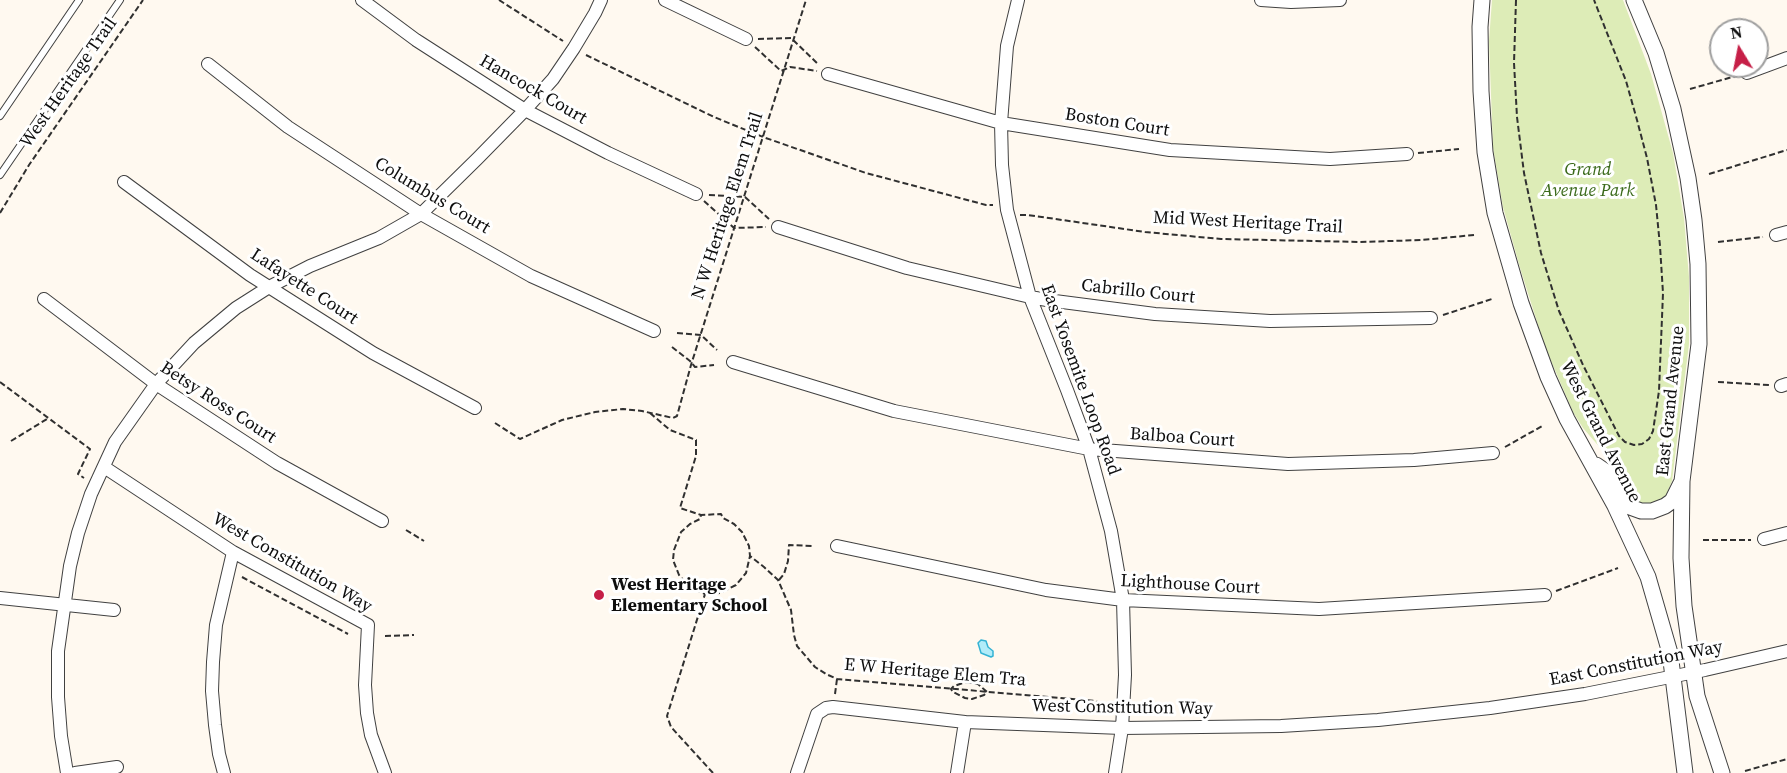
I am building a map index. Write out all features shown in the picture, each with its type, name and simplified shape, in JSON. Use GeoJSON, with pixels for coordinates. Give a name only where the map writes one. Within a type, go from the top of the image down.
{"type":"FeatureCollection","features":[{"type":"Feature","properties":{"kind":"street","name":"Hancock Court"},"geometry":{"type":"LineString","coordinates":[[362,0],[416,40],[525,110],[608,153],[696,194]]}},
{"type":"Feature","properties":{"kind":"street"},"geometry":{"type":"LineString","coordinates":[[67,773],[58,697],[58,651],[64,604],[78,533],[91,494],[115,442],[156,384],[194,343],[219,321],[269,287],[310,266],[379,238],[421,214],[478,159],[553,79],[601,0]]}},
{"type":"Feature","properties":{"kind":"street"},"geometry":{"type":"LineString","coordinates":[[665,0],[746,39]]}},
{"type":"Feature","properties":{"kind":"street","name":"East Yosemite Loop Road"},"geometry":{"type":"LineString","coordinates":[[1018,0],[1007,46],[1002,123],[1002,156],[1007,210],[1030,297],[1089,449],[1111,531],[1123,600],[1125,675],[1122,728],[1115,773]]}},
{"type":"Feature","properties":{"kind":"street"},"geometry":{"type":"LineString","coordinates":[[1261,0],[1291,2],[1340,0]]}},
{"type":"Feature","properties":{"kind":"street","name":"West Grand Avenue"},"geometry":{"type":"LineString","coordinates":[[1482,0],[1481,91],[1485,152],[1495,213],[1521,303],[1548,377],[1567,419],[1615,506],[1648,577],[1669,649],[1685,773]]}},
{"type":"Feature","properties":{"kind":"street","name":"East Grand Avenue"},"geometry":{"type":"LineString","coordinates":[[1634,0],[1656,53],[1672,109],[1688,178],[1694,220],[1698,264],[1699,344],[1682,481],[1681,558],[1684,606],[1698,700],[1722,773]]}},
{"type":"Feature","properties":{"kind":"street"},"geometry":{"type":"LineString","coordinates":[[1769,65],[1787,58]]}},
{"type":"Feature","properties":{"kind":"street","name":"Columbus Court"},"geometry":{"type":"LineString","coordinates":[[208,63],[288,127],[421,214],[531,276],[654,331]]}},
{"type":"Feature","properties":{"kind":"street","name":"Boston Court"},"geometry":{"type":"LineString","coordinates":[[828,74],[1002,123],[1170,150],[1330,159],[1407,154]]}},
{"type":"Feature","properties":{"kind":"street","name":"Lafayette Court"},"geometry":{"type":"LineString","coordinates":[[124,182],[269,287],[373,353],[476,408]]}},
{"type":"Feature","properties":{"kind":"street","name":"Cabrillo Court"},"geometry":{"type":"LineString","coordinates":[[778,227],[907,268],[1030,297],[1155,314],[1270,321],[1431,318]]}},
{"type":"Feature","properties":{"kind":"street","name":"Betsy Ross Court"},"geometry":{"type":"LineString","coordinates":[[44,299],[156,384],[278,463],[382,521]]}},
{"type":"Feature","properties":{"kind":"street","name":"Balboa Court"},"geometry":{"type":"LineString","coordinates":[[733,362],[894,411],[1089,449],[1288,464],[1414,460],[1493,453]]}},
{"type":"Feature","properties":{"kind":"street"},"geometry":{"type":"LineString","coordinates":[[1591,462],[1612,476],[1630,507],[1641,511],[1652,511],[1672,501],[1682,481]]}},
{"type":"Feature","properties":{"kind":"street","name":"West Constitution Way"},"geometry":{"type":"LineString","coordinates":[[104,467],[233,552],[368,625],[365,685],[367,713],[371,735],[386,773]]}},
{"type":"Feature","properties":{"kind":"street"},"geometry":{"type":"LineString","coordinates":[[1764,539],[1787,533]]}},
{"type":"Feature","properties":{"kind":"street","name":"Lighthouse Court"},"geometry":{"type":"LineString","coordinates":[[837,546],[1046,590],[1123,600],[1319,609],[1545,595]]}},
{"type":"Feature","properties":{"kind":"street"},"geometry":{"type":"LineString","coordinates":[[224,773],[215,725],[212,691],[213,662],[216,625],[233,552]]}},
{"type":"Feature","properties":{"kind":"street"},"geometry":{"type":"LineString","coordinates":[[0,598],[114,610]]}},
{"type":"Feature","properties":{"kind":"street","name":"East Constitution Way"},"geometry":{"type":"LineString","coordinates":[[1491,708],[1585,694],[1787,651]]}},
{"type":"Feature","properties":{"kind":"street"},"geometry":{"type":"LineString","coordinates":[[797,773],[817,714],[826,708],[833,707]]}},
{"type":"Feature","properties":{"kind":"street","name":"West Constitution Way"},"geometry":{"type":"LineString","coordinates":[[833,707],[965,722],[1122,728],[1281,726],[1378,720],[1491,708]]}},
{"type":"Feature","properties":{"kind":"street"},"geometry":{"type":"LineString","coordinates":[[957,773],[965,722]]}},
{"type":"Feature","properties":{"kind":"street"},"geometry":{"type":"LineString","coordinates":[[75,773],[117,767]]}},
{"type":"Feature","properties":{"kind":"lane"},"geometry":{"type":"LineString","coordinates":[[0,116],[79,0]]}},
{"type":"Feature","properties":{"kind":"lane"},"geometry":{"type":"LineString","coordinates":[[0,175],[120,0]]}},
{"type":"Feature","properties":{"kind":"path","name":"West Heritage Trail"},"geometry":{"type":"LineString","coordinates":[[0,213],[35,156],[143,0]]}},
{"type":"Feature","properties":{"kind":"path"},"geometry":{"type":"LineString","coordinates":[[499,0],[559,39]]}},
{"type":"Feature","properties":{"kind":"path","name":"N W Heritage Elem Trail"},"geometry":{"type":"LineString","coordinates":[[650,413],[674,418],[677,416],[806,0]]}},
{"type":"Feature","properties":{"kind":"path"},"geometry":{"type":"LineString","coordinates":[[1516,0],[1514,63],[1517,117],[1526,183],[1541,253],[1559,310],[1596,393],[1619,436],[1625,442],[1634,445],[1642,444],[1649,439],[1653,431],[1659,391],[1663,293],[1660,246],[1656,205],[1637,120],[1626,81],[1594,0]]}},
{"type":"Feature","properties":{"kind":"path"},"geometry":{"type":"LineString","coordinates":[[746,39],[794,40],[828,74]]}},
{"type":"Feature","properties":{"kind":"path"},"geometry":{"type":"LineString","coordinates":[[746,39],[781,71],[790,67],[828,74]]}},
{"type":"Feature","properties":{"kind":"path"},"geometry":{"type":"LineString","coordinates":[[589,56],[714,117],[764,137],[866,173],[986,205],[995,205]]}},
{"type":"Feature","properties":{"kind":"path"},"geometry":{"type":"LineString","coordinates":[[1690,89],[1729,78]]}},
{"type":"Feature","properties":{"kind":"path"},"geometry":{"type":"LineString","coordinates":[[1407,154],[1460,149]]}},
{"type":"Feature","properties":{"kind":"path"},"geometry":{"type":"LineString","coordinates":[[1709,174],[1787,150]]}},
{"type":"Feature","properties":{"kind":"path"},"geometry":{"type":"LineString","coordinates":[[696,194],[745,197],[778,227]]}},
{"type":"Feature","properties":{"kind":"path"},"geometry":{"type":"LineString","coordinates":[[696,194],[734,228],[778,227]]}},
{"type":"Feature","properties":{"kind":"path","name":"Mid West Heritage Trail"},"geometry":{"type":"LineString","coordinates":[[1022,216],[1221,239],[1360,242],[1422,240],[1474,235]]}},
{"type":"Feature","properties":{"kind":"path"},"geometry":{"type":"LineString","coordinates":[[1718,242],[1782,234]]}},
{"type":"Feature","properties":{"kind":"path"},"geometry":{"type":"LineString","coordinates":[[1431,318],[1492,299]]}},
{"type":"Feature","properties":{"kind":"path"},"geometry":{"type":"LineString","coordinates":[[677,333],[701,335],[717,351]]}},
{"type":"Feature","properties":{"kind":"path"},"geometry":{"type":"LineString","coordinates":[[672,347],[695,367],[714,365]]}},
{"type":"Feature","properties":{"kind":"path"},"geometry":{"type":"LineString","coordinates":[[0,382],[90,449],[78,474]]}},
{"type":"Feature","properties":{"kind":"path"},"geometry":{"type":"LineString","coordinates":[[1718,382],[1784,385]]}},
{"type":"Feature","properties":{"kind":"path"},"geometry":{"type":"LineString","coordinates":[[495,423],[520,439],[562,420],[595,411],[623,409],[650,413],[670,430],[696,440],[696,456],[680,508],[702,515],[700,519],[681,532],[674,550],[674,560],[679,575],[694,590],[705,594],[720,592],[736,585],[746,573],[750,556]]}},
{"type":"Feature","properties":{"kind":"path"},"geometry":{"type":"LineString","coordinates":[[11,441],[47,419]]}},
{"type":"Feature","properties":{"kind":"path"},"geometry":{"type":"LineString","coordinates":[[1493,453],[1544,425]]}},
{"type":"Feature","properties":{"kind":"path","name":"E W Heritage Elem Tra"},"geometry":{"type":"LineString","coordinates":[[702,515],[721,514],[723,518],[738,528],[747,542],[750,556],[778,580],[791,610],[797,646],[815,667],[837,679],[1096,701],[1105,709]]}},
{"type":"Feature","properties":{"kind":"path"},"geometry":{"type":"LineString","coordinates":[[406,530],[424,541]]}},
{"type":"Feature","properties":{"kind":"path"},"geometry":{"type":"LineString","coordinates":[[1703,540],[1764,539]]}},
{"type":"Feature","properties":{"kind":"path"},"geometry":{"type":"LineString","coordinates":[[778,580],[784,574],[789,545],[812,546]]}},
{"type":"Feature","properties":{"kind":"path"},"geometry":{"type":"LineString","coordinates":[[1545,595],[1618,568]]}},
{"type":"Feature","properties":{"kind":"path"},"geometry":{"type":"LineString","coordinates":[[242,577],[348,634]]}},
{"type":"Feature","properties":{"kind":"path"},"geometry":{"type":"LineString","coordinates":[[705,594],[667,716],[671,727],[713,773]]}},
{"type":"Feature","properties":{"kind":"path"},"geometry":{"type":"LineString","coordinates":[[385,636],[414,635]]}},
{"type":"Feature","properties":{"kind":"path"},"geometry":{"type":"LineString","coordinates":[[833,707],[837,679]]}},
{"type":"Feature","properties":{"kind":"path"},"geometry":{"type":"LineString","coordinates":[[972,682],[987,692],[978,697],[965,698],[953,692],[951,688],[959,683],[972,682]]}},
{"type":"Feature","properties":{"kind":"path"},"geometry":{"type":"LineString","coordinates":[[1744,771],[1787,759]]}},
{"type":"Feature","properties":{"kind":"green space","name":"Grand Avenue Park"},"geometry":{"type":"Polygon","coordinates":[[[1492,0],[1623,0],[1651,74],[1673,153],[1684,218],[1689,277],[1689,344],[1672,481],[1666,495],[1652,504],[1643,504],[1628,496],[1602,450],[1573,412],[1545,347],[1503,207],[1493,148],[1489,41],[1492,0]]]}},
{"type":"Feature","properties":{"kind":"water"},"geometry":{"type":"Polygon","coordinates":[[[981,640],[986,641],[988,647],[993,651],[993,656],[981,653],[978,643],[981,640]]]}},
{"type":"Feature","properties":{"kind":"place","name":"West Heritage Elementary School"},"geometry":{"type":"Point","coordinates":[599,595]}}]}
